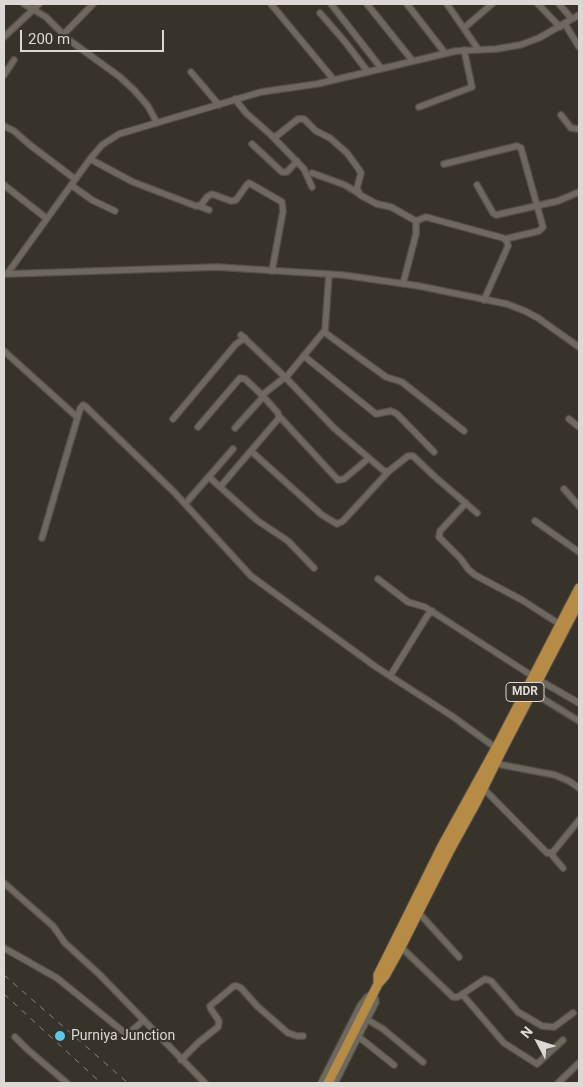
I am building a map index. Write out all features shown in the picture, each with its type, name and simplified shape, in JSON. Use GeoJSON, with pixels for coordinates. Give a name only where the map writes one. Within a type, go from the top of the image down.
{"type":"FeatureCollection","features":[{"type":"Feature","properties":{"kind":"main road","name":"MDR"},"geometry":{"type":"LineString","coordinates":[[542,667],[579,588]]}},
{"type":"Feature","properties":{"kind":"main road","name":"MDR"},"geometry":{"type":"LineString","coordinates":[[474,798],[484,788],[496,748],[579,602]]}},
{"type":"Feature","properties":{"kind":"main road","name":"MDR"},"geometry":{"type":"LineString","coordinates":[[328,1083],[376,988],[401,947],[492,763],[532,692],[536,678]]}},
{"type":"Feature","properties":{"kind":"main road","name":"MDR"},"geometry":{"type":"LineString","coordinates":[[376,988],[378,975],[442,846],[468,809]]}},
{"type":"Feature","properties":{"kind":"street"},"geometry":{"type":"LineString","coordinates":[[24,4],[46,17],[63,35],[120,77],[148,106],[157,123]]}},
{"type":"Feature","properties":{"kind":"street"},"geometry":{"type":"LineString","coordinates":[[4,37],[39,4]]}},
{"type":"Feature","properties":{"kind":"street"},"geometry":{"type":"LineString","coordinates":[[63,35],[93,4]]}},
{"type":"Feature","properties":{"kind":"street"},"geometry":{"type":"LineString","coordinates":[[271,4],[334,80]]}},
{"type":"Feature","properties":{"kind":"street"},"geometry":{"type":"LineString","coordinates":[[331,4],[382,68]]}},
{"type":"Feature","properties":{"kind":"street"},"geometry":{"type":"LineString","coordinates":[[367,4],[412,60]]}},
{"type":"Feature","properties":{"kind":"street"},"geometry":{"type":"LineString","coordinates":[[407,4],[445,53]]}},
{"type":"Feature","properties":{"kind":"street"},"geometry":{"type":"LineString","coordinates":[[447,4],[478,50]]}},
{"type":"Feature","properties":{"kind":"street"},"geometry":{"type":"LineString","coordinates":[[464,28],[492,4]]}},
{"type":"Feature","properties":{"kind":"street"},"geometry":{"type":"LineString","coordinates":[[538,4],[562,25],[579,47]]}},
{"type":"Feature","properties":{"kind":"street"},"geometry":{"type":"LineString","coordinates":[[559,4],[572,19]]}},
{"type":"Feature","properties":{"kind":"street"},"geometry":{"type":"LineString","coordinates":[[320,13],[368,72]]}},
{"type":"Feature","properties":{"kind":"street"},"geometry":{"type":"LineString","coordinates":[[6,274],[90,159],[110,139],[119,134],[261,92],[317,84],[445,53],[464,50],[496,50],[520,45],[539,38],[579,15]]}},
{"type":"Feature","properties":{"kind":"street"},"geometry":{"type":"LineString","coordinates":[[419,107],[472,87],[464,50]]}},
{"type":"Feature","properties":{"kind":"street"},"geometry":{"type":"LineString","coordinates":[[4,75],[14,60]]}},
{"type":"Feature","properties":{"kind":"street"},"geometry":{"type":"LineString","coordinates":[[192,72],[219,105]]}},
{"type":"Feature","properties":{"kind":"street"},"geometry":{"type":"LineString","coordinates":[[236,99],[246,113],[274,138],[307,173],[312,187]]}},
{"type":"Feature","properties":{"kind":"street"},"geometry":{"type":"LineString","coordinates":[[561,115],[571,128],[579,129]]}},
{"type":"Feature","properties":{"kind":"street"},"geometry":{"type":"LineString","coordinates":[[274,138],[298,119],[304,119],[316,131],[330,138],[347,153],[358,168],[361,173],[358,193]]}},
{"type":"Feature","properties":{"kind":"street"},"geometry":{"type":"LineString","coordinates":[[4,126],[14,131],[75,179]]}},
{"type":"Feature","properties":{"kind":"street"},"geometry":{"type":"LineString","coordinates":[[252,144],[282,172],[287,172],[297,162]]}},
{"type":"Feature","properties":{"kind":"street"},"geometry":{"type":"LineString","coordinates":[[416,221],[426,217],[505,239],[541,230],[543,227],[522,150],[519,147],[444,164]]}},
{"type":"Feature","properties":{"kind":"street"},"geometry":{"type":"LineString","coordinates":[[90,159],[133,182],[209,210]]}},
{"type":"Feature","properties":{"kind":"street"},"geometry":{"type":"LineString","coordinates":[[312,173],[344,185],[377,204],[391,206],[416,221]]}},
{"type":"Feature","properties":{"kind":"street"},"geometry":{"type":"LineString","coordinates":[[199,206],[212,194],[236,200],[249,183],[282,202],[284,205],[280,234],[272,271]]}},
{"type":"Feature","properties":{"kind":"street"},"geometry":{"type":"LineString","coordinates":[[4,185],[46,218]]}},
{"type":"Feature","properties":{"kind":"street"},"geometry":{"type":"LineString","coordinates":[[71,185],[92,200],[115,211]]}},
{"type":"Feature","properties":{"kind":"street"},"geometry":{"type":"LineString","coordinates":[[477,185],[494,214],[562,200],[579,192]]}},
{"type":"Feature","properties":{"kind":"street"},"geometry":{"type":"LineString","coordinates":[[403,284],[416,234],[416,221]]}},
{"type":"Feature","properties":{"kind":"street"},"geometry":{"type":"LineString","coordinates":[[484,300],[508,246],[505,239]]}},
{"type":"Feature","properties":{"kind":"street"},"geometry":{"type":"LineString","coordinates":[[6,274],[217,267],[329,274],[403,284],[507,304],[525,310],[579,347]]}},
{"type":"Feature","properties":{"kind":"street"},"geometry":{"type":"LineString","coordinates":[[235,428],[262,396],[285,377],[324,332],[327,325],[329,274]]}},
{"type":"Feature","properties":{"kind":"street"},"geometry":{"type":"LineString","coordinates":[[324,332],[386,377],[402,382],[464,431]]}},
{"type":"Feature","properties":{"kind":"street"},"geometry":{"type":"LineString","coordinates":[[173,419],[243,337],[334,428],[384,471],[389,471]]}},
{"type":"Feature","properties":{"kind":"street"},"geometry":{"type":"LineString","coordinates":[[4,351],[77,417]]}},
{"type":"Feature","properties":{"kind":"street"},"geometry":{"type":"LineString","coordinates":[[304,356],[376,414],[388,411],[397,414],[434,452]]}},
{"type":"Feature","properties":{"kind":"street"},"geometry":{"type":"LineString","coordinates":[[198,427],[240,378],[245,379],[262,396],[338,480],[344,479],[369,458]]}},
{"type":"Feature","properties":{"kind":"street"},"geometry":{"type":"LineString","coordinates":[[42,538],[77,417],[81,407],[85,406],[185,504],[251,576],[376,667],[452,716],[496,748]]}},
{"type":"Feature","properties":{"kind":"street"},"geometry":{"type":"LineString","coordinates":[[220,487],[279,416]]}},
{"type":"Feature","properties":{"kind":"street"},"geometry":{"type":"LineString","coordinates":[[569,419],[579,427]]}},
{"type":"Feature","properties":{"kind":"street"},"geometry":{"type":"LineString","coordinates":[[185,504],[233,449]]}},
{"type":"Feature","properties":{"kind":"street"},"geometry":{"type":"LineString","coordinates":[[251,451],[322,515],[337,524],[343,521],[389,471],[408,456],[413,456],[477,513]]}},
{"type":"Feature","properties":{"kind":"street"},"geometry":{"type":"LineString","coordinates":[[209,477],[258,521],[288,541],[314,568]]}},
{"type":"Feature","properties":{"kind":"street"},"geometry":{"type":"LineString","coordinates":[[564,490],[579,506]]}},
{"type":"Feature","properties":{"kind":"street"},"geometry":{"type":"LineString","coordinates":[[466,503],[440,531],[439,537],[475,575],[561,624]]}},
{"type":"Feature","properties":{"kind":"street"},"geometry":{"type":"LineString","coordinates":[[534,521],[579,552]]}},
{"type":"Feature","properties":{"kind":"street"},"geometry":{"type":"LineString","coordinates":[[378,579],[408,602],[426,606],[536,678],[579,703]]}},
{"type":"Feature","properties":{"kind":"street"},"geometry":{"type":"LineString","coordinates":[[392,673],[432,611]]}},
{"type":"Feature","properties":{"kind":"street"},"geometry":{"type":"LineString","coordinates":[[532,692],[579,722]]}},
{"type":"Feature","properties":{"kind":"street"},"geometry":{"type":"LineString","coordinates":[[492,763],[555,776],[569,781],[579,788]]}},
{"type":"Feature","properties":{"kind":"street"},"geometry":{"type":"LineString","coordinates":[[484,788],[542,850],[551,854],[563,868]]}},
{"type":"Feature","properties":{"kind":"street"},"geometry":{"type":"LineString","coordinates":[[551,854],[579,820]]}},
{"type":"Feature","properties":{"kind":"street"},"geometry":{"type":"LineString","coordinates":[[4,883],[53,926],[66,943],[99,974],[205,1083]]}},
{"type":"Feature","properties":{"kind":"street"},"geometry":{"type":"LineString","coordinates":[[418,912],[460,957]]}},
{"type":"Feature","properties":{"kind":"street"},"geometry":{"type":"LineString","coordinates":[[401,947],[452,996],[456,997],[462,994],[485,978],[491,981],[518,1012],[542,1026],[554,1026],[573,1013]]}},
{"type":"Feature","properties":{"kind":"street"},"geometry":{"type":"LineString","coordinates":[[4,948],[57,978],[125,1033],[130,1032],[144,1020]]}},
{"type":"Feature","properties":{"kind":"street"},"geometry":{"type":"LineString","coordinates":[[181,1060],[218,1027],[219,1021],[210,1009],[210,1006],[234,986],[241,988],[257,1006],[288,1033],[303,1036]]}},
{"type":"Feature","properties":{"kind":"street"},"geometry":{"type":"LineString","coordinates":[[335,1083],[376,1002],[376,988]]}},
{"type":"Feature","properties":{"kind":"street"},"geometry":{"type":"LineString","coordinates":[[321,1083],[360,1006],[376,988]]}},
{"type":"Feature","properties":{"kind":"street"},"geometry":{"type":"LineString","coordinates":[[462,994],[504,1043],[538,1064],[563,1040]]}},
{"type":"Feature","properties":{"kind":"street"},"geometry":{"type":"LineString","coordinates":[[368,1020],[388,1033],[423,1062]]}},
{"type":"Feature","properties":{"kind":"street"},"geometry":{"type":"LineString","coordinates":[[15,1037],[67,1083]]}},
{"type":"Feature","properties":{"kind":"street"},"geometry":{"type":"LineString","coordinates":[[359,1037],[394,1066]]}},
{"type":"Feature","properties":{"kind":"street"},"geometry":{"type":"LineString","coordinates":[[558,1083],[579,1063]]}},
{"type":"Feature","properties":{"kind":"railway"},"geometry":{"type":"LineString","coordinates":[[4,975],[128,1083]]}},
{"type":"Feature","properties":{"kind":"railway"},"geometry":{"type":"LineString","coordinates":[[4,994],[101,1083]]}},
{"type":"Feature","properties":{"kind":"place","name":"Purniya Junction"},"geometry":{"type":"Point","coordinates":[60,1036]}}]}
